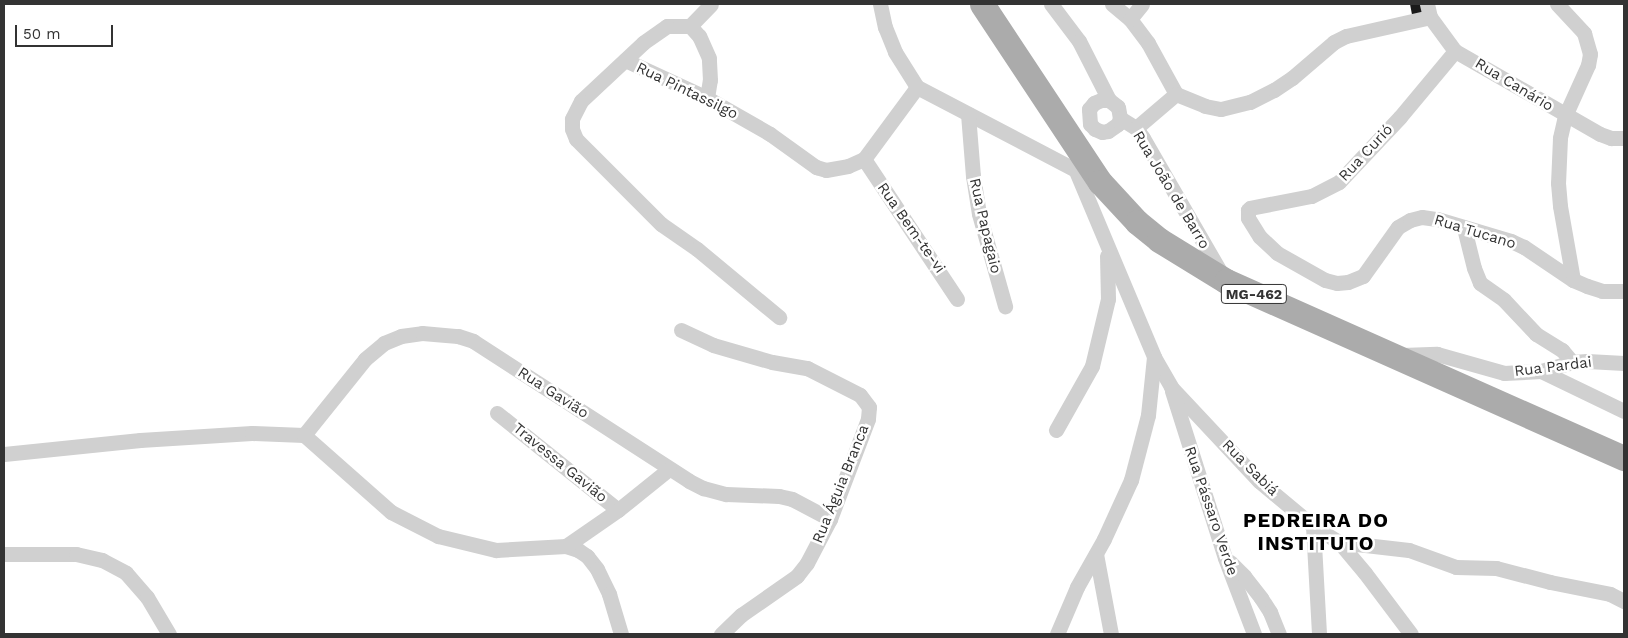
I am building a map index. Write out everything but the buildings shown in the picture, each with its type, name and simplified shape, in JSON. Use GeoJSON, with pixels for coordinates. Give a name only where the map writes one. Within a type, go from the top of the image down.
{"type":"FeatureCollection","features":[{"type":"Feature","properties":{"kind":"main road","name":"MG-462"},"geometry":{"type":"LineString","coordinates":[[982,4],[1062,124],[1077,161],[1138,222],[1159,240],[1226,281],[1624,458]]}},
{"type":"Feature","properties":{"kind":"street"},"geometry":{"type":"LineString","coordinates":[[690,26],[711,4]]}},
{"type":"Feature","properties":{"kind":"street"},"geometry":{"type":"LineString","coordinates":[[880,4],[885,27],[895,52],[917,87],[1026,143],[1077,161],[1102,132],[1114,129],[1120,118]]}},
{"type":"Feature","properties":{"kind":"street","name":"Rua João de Barro"},"geometry":{"type":"LineString","coordinates":[[1050,4],[1079,41],[1109,100],[1118,107],[1120,118],[1136,128],[1226,281]]}},
{"type":"Feature","properties":{"kind":"street"},"geometry":{"type":"LineString","coordinates":[[1112,4],[1130,19],[1148,43],[1176,94],[1205,106],[1221,109],[1235,108],[1274,90],[1292,78],[1334,42],[1346,36],[1429,10]]}},
{"type":"Feature","properties":{"kind":"street"},"geometry":{"type":"LineString","coordinates":[[1130,19],[1142,4]]}},
{"type":"Feature","properties":{"kind":"street"},"geometry":{"type":"LineString","coordinates":[[1557,4],[1584,33],[1590,54],[1588,64],[1565,116],[1560,138],[1558,183],[1573,280]]}},
{"type":"Feature","properties":{"kind":"street","name":"Rua Canário"},"geometry":{"type":"LineString","coordinates":[[1429,10],[1455,51],[1565,116],[1600,134],[1611,138],[1624,138]]}},
{"type":"Feature","properties":{"kind":"street"},"geometry":{"type":"LineString","coordinates":[[625,60],[659,29],[667,26],[690,26],[700,36],[709,58],[710,80],[707,98]]}},
{"type":"Feature","properties":{"kind":"street","name":"Rua Curió"},"geometry":{"type":"LineString","coordinates":[[1248,210],[1254,206],[1311,196],[1339,182],[1400,117],[1455,51]]}},
{"type":"Feature","properties":{"kind":"street","name":"Rua Pintassilgo"},"geometry":{"type":"LineString","coordinates":[[779,317],[697,250],[661,224],[576,139],[572,129],[572,119],[575,110],[600,82],[625,60],[707,98],[770,134],[816,167],[826,170],[837,169],[864,159]]}},
{"type":"Feature","properties":{"kind":"street"},"geometry":{"type":"LineString","coordinates":[[864,159],[917,87]]}},
{"type":"Feature","properties":{"kind":"street"},"geometry":{"type":"LineString","coordinates":[[1136,128],[1176,94]]}},
{"type":"Feature","properties":{"kind":"street"},"geometry":{"type":"LineString","coordinates":[[1062,124],[1089,109],[1094,103],[1101,100],[1109,100]]}},
{"type":"Feature","properties":{"kind":"street"},"geometry":{"type":"LineString","coordinates":[[1089,109],[1090,124],[1102,132]]}},
{"type":"Feature","properties":{"kind":"street","name":"Rua Papagaio"},"geometry":{"type":"LineString","coordinates":[[968,114],[973,176],[980,214],[1005,306]]}},
{"type":"Feature","properties":{"kind":"street","name":"Rua Bem-te-vi"},"geometry":{"type":"LineString","coordinates":[[864,159],[957,299]]}},
{"type":"Feature","properties":{"kind":"street","name":"Rua Sabiá"},"geometry":{"type":"LineString","coordinates":[[1077,161],[1106,242],[1154,357],[1171,387],[1260,481],[1313,526],[1338,542],[1409,550],[1456,567],[1496,568],[1550,582],[1610,594],[1624,601]]}},
{"type":"Feature","properties":{"kind":"street","name":"Rua Tucano"},"geometry":{"type":"LineString","coordinates":[[1248,210],[1252,225],[1260,237],[1277,252],[1325,280],[1336,283],[1348,282],[1363,276],[1398,227],[1410,220],[1422,217],[1436,219],[1517,244],[1573,280],[1602,290],[1624,291]]}},
{"type":"Feature","properties":{"kind":"street"},"geometry":{"type":"LineString","coordinates":[[1464,228],[1474,268],[1480,282],[1509,305],[1536,334],[1562,350],[1572,362]]}},
{"type":"Feature","properties":{"kind":"street"},"geometry":{"type":"LineString","coordinates":[[1056,430],[1085,381],[1094,358],[1108,299],[1109,276],[1106,242]]}},
{"type":"Feature","properties":{"kind":"street","name":"Rua Águia Branca"},"geometry":{"type":"LineString","coordinates":[[681,330],[713,345],[772,362],[807,368],[860,395],[866,400],[869,407],[868,419],[830,519],[807,563],[797,576],[741,615],[721,634]]}},
{"type":"Feature","properties":{"kind":"street","name":"Rua Gavião"},"geometry":{"type":"LineString","coordinates":[[304,436],[365,359],[384,343],[401,336],[441,333],[473,341],[669,469],[703,488],[726,494],[779,496],[792,499],[830,519]]}},
{"type":"Feature","properties":{"kind":"street","name":"Rua Pardai"},"geometry":{"type":"LineString","coordinates":[[1394,356],[1437,354],[1504,373],[1541,371],[1572,362],[1624,363]]}},
{"type":"Feature","properties":{"kind":"street"},"geometry":{"type":"LineString","coordinates":[[1057,634],[1077,587],[1096,554],[1131,480],[1148,415],[1154,357]]}},
{"type":"Feature","properties":{"kind":"street"},"geometry":{"type":"LineString","coordinates":[[1541,371],[1624,411]]}},
{"type":"Feature","properties":{"kind":"street","name":"Rua Pássaro Verde"},"geometry":{"type":"LineString","coordinates":[[1171,387],[1225,558],[1254,634]]}},
{"type":"Feature","properties":{"kind":"street","name":"Travessa Gavião"},"geometry":{"type":"LineString","coordinates":[[498,413],[618,510],[669,469]]}},
{"type":"Feature","properties":{"kind":"street"},"geometry":{"type":"LineString","coordinates":[[4,454],[140,440],[252,434],[304,436],[391,512],[438,536],[496,550],[566,546],[587,556],[609,594],[621,634]]}},
{"type":"Feature","properties":{"kind":"street"},"geometry":{"type":"LineString","coordinates":[[566,546],[618,510]]}},
{"type":"Feature","properties":{"kind":"street"},"geometry":{"type":"LineString","coordinates":[[1313,526],[1319,634]]}},
{"type":"Feature","properties":{"kind":"street"},"geometry":{"type":"LineString","coordinates":[[1338,542],[1365,573],[1411,634]]}},
{"type":"Feature","properties":{"kind":"street"},"geometry":{"type":"LineString","coordinates":[[4,554],[76,554],[102,560],[126,573],[147,597],[169,634]]}},
{"type":"Feature","properties":{"kind":"street"},"geometry":{"type":"LineString","coordinates":[[1096,554],[1111,634]]}},
{"type":"Feature","properties":{"kind":"street"},"geometry":{"type":"LineString","coordinates":[[1225,558],[1244,576],[1261,598],[1279,634]]}},
{"type":"Feature","properties":{"kind":"district","name":"PEDREIRA DO INSTITUTO"},"geometry":{"type":"Point","coordinates":[1316,532]}}]}
